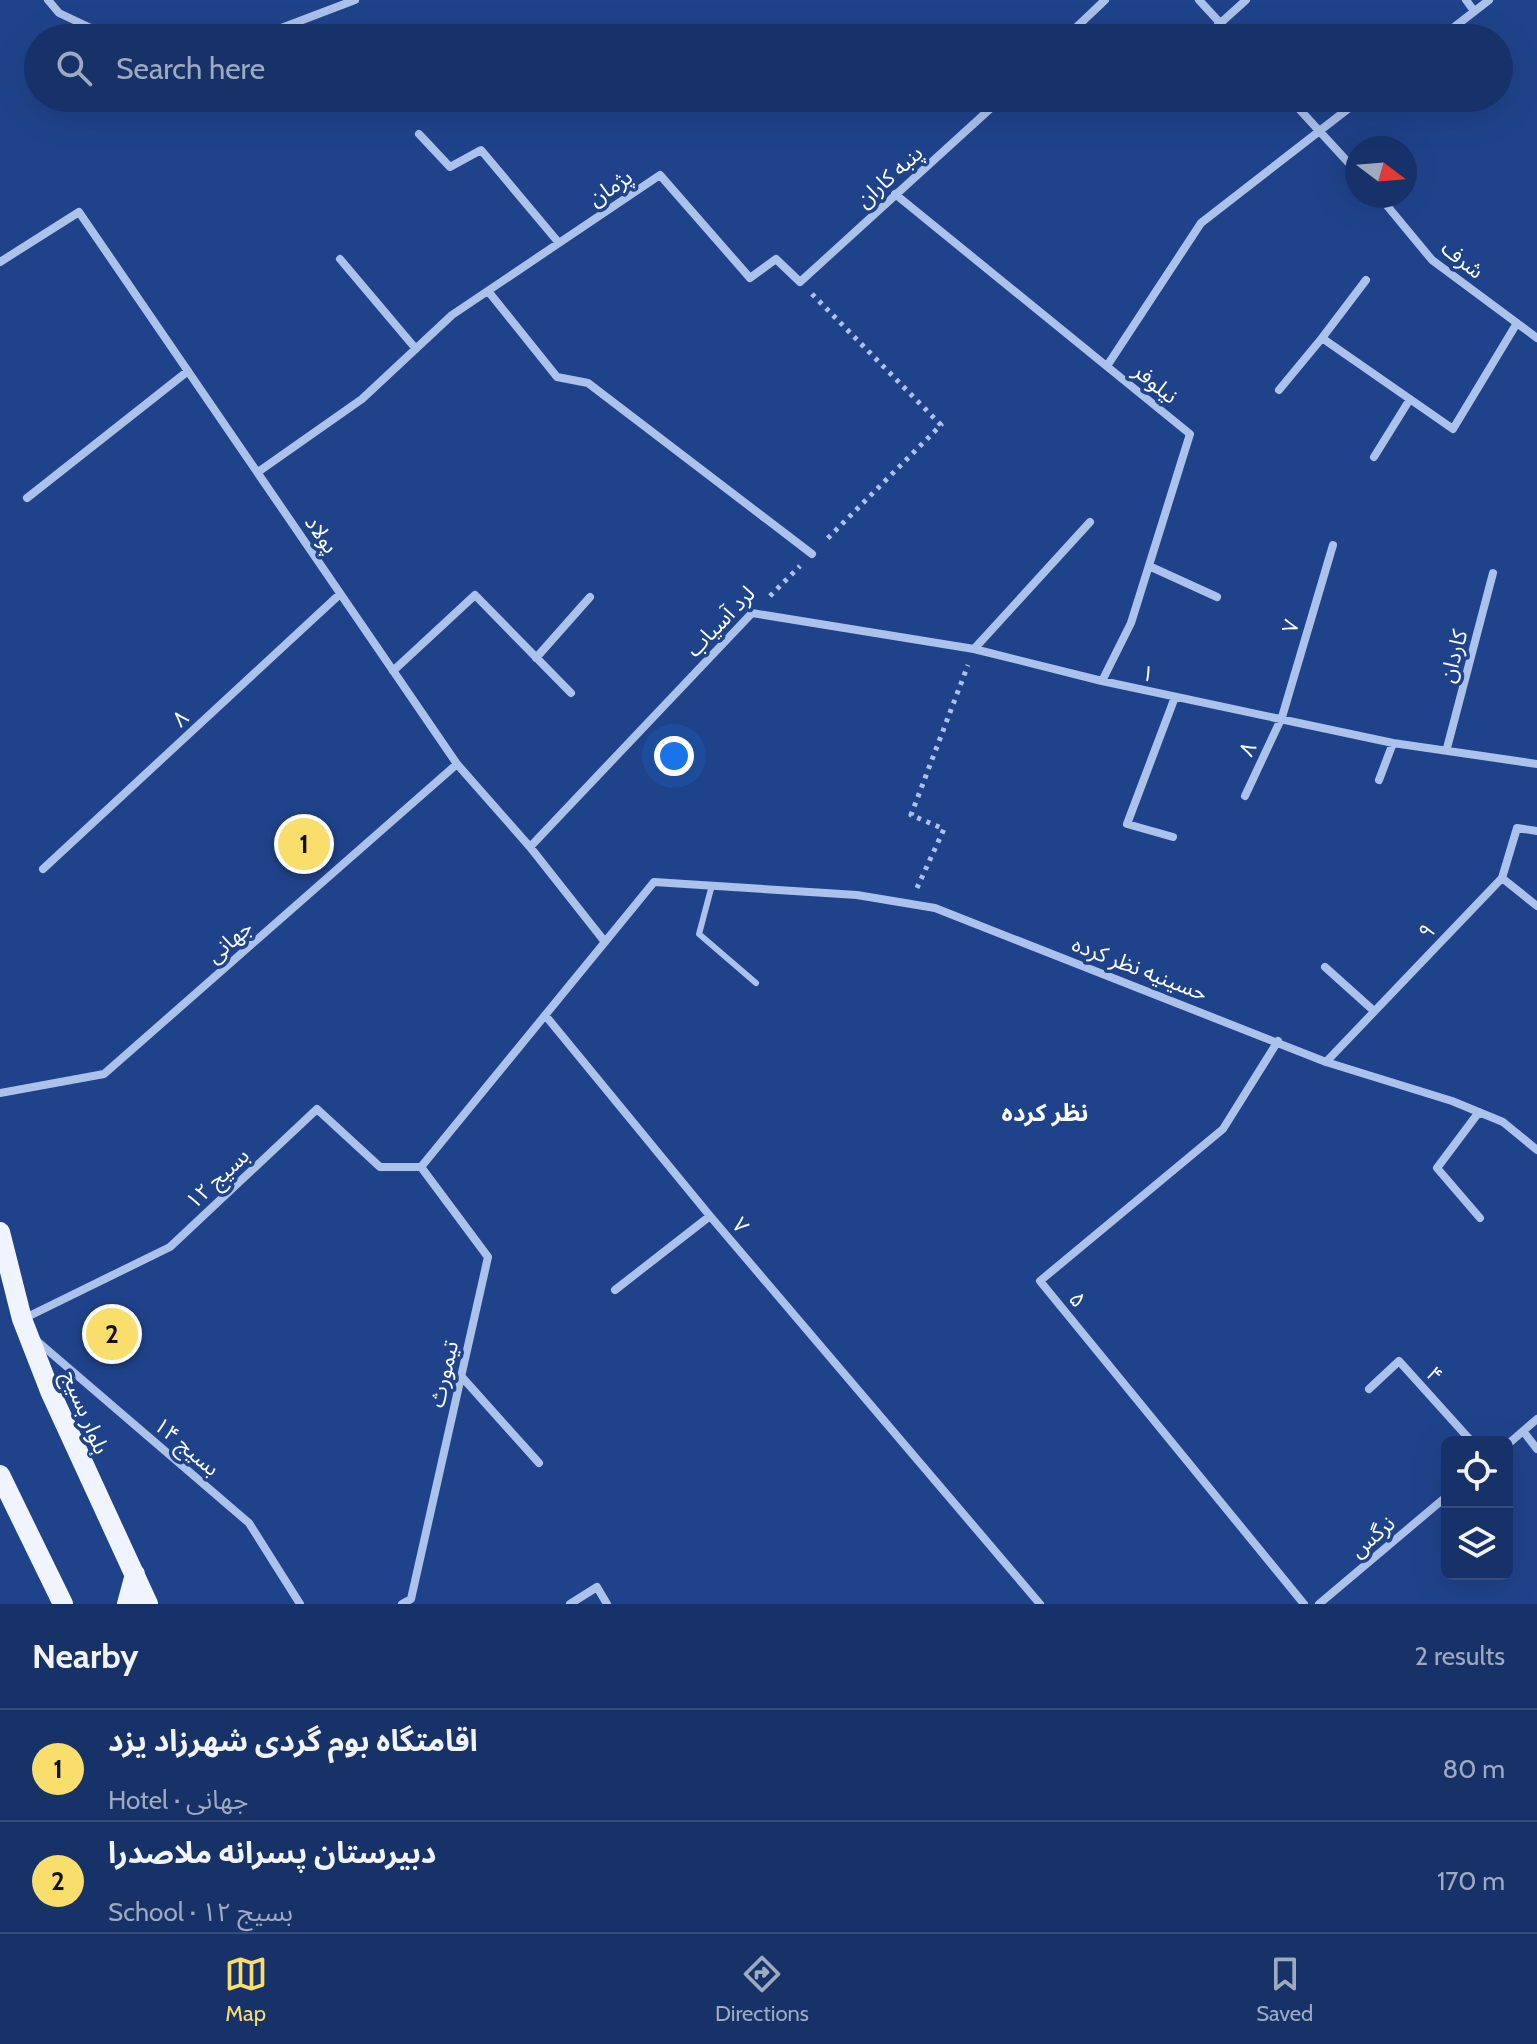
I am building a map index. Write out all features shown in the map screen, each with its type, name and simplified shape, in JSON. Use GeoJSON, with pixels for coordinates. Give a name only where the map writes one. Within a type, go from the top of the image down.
{"type":"FeatureCollection","features":[{"type":"Feature","properties":{"kind":"main road","name":"بلوار بسیج"},"geometry":{"type":"LineString","coordinates":[[0,1232],[25,1326],[99,1503],[148,1604]]}},
{"type":"Feature","properties":{"kind":"main road"},"geometry":{"type":"LineString","coordinates":[[0,1475],[63,1604]]}},
{"type":"Feature","properties":{"kind":"main road"},"geometry":{"type":"LineString","coordinates":[[127,1604],[135,1574]]}},
{"type":"Feature","properties":{"kind":"street"},"geometry":{"type":"LineString","coordinates":[[48,0],[59,13],[82,24]]}},
{"type":"Feature","properties":{"kind":"street"},"geometry":{"type":"LineString","coordinates":[[292,24],[355,0]]}},
{"type":"Feature","properties":{"kind":"street"},"geometry":{"type":"LineString","coordinates":[[1080,24],[1105,0]]}},
{"type":"Feature","properties":{"kind":"street"},"geometry":{"type":"LineString","coordinates":[[1199,0],[1220,23],[1246,0]]}},
{"type":"Feature","properties":{"kind":"street"},"geometry":{"type":"LineString","coordinates":[[1466,0],[1474,11]]}},
{"type":"Feature","properties":{"kind":"street"},"geometry":{"type":"LineString","coordinates":[[1458,24],[1489,0]]}},
{"type":"Feature","properties":{"kind":"street","name":"پنبه کاران"},"geometry":{"type":"LineString","coordinates":[[800,282],[986,112]]}},
{"type":"Feature","properties":{"kind":"street"},"geometry":{"type":"LineString","coordinates":[[1302,112],[1345,159]]}},
{"type":"Feature","properties":{"kind":"street"},"geometry":{"type":"LineString","coordinates":[[1107,366],[1201,223],[1344,112]]}},
{"type":"Feature","properties":{"kind":"street"},"geometry":{"type":"LineString","coordinates":[[419,134],[450,167],[481,150],[559,243]]}},
{"type":"Feature","properties":{"kind":"street","name":"پژمان"},"geometry":{"type":"LineString","coordinates":[[258,472],[362,399],[452,315],[660,175],[750,278],[776,259],[800,282]]}},
{"type":"Feature","properties":{"kind":"street","name":"نیلوفر"},"geometry":{"type":"LineString","coordinates":[[895,194],[1190,434],[1131,623],[1102,681]]}},
{"type":"Feature","properties":{"kind":"street","name":"شرف"},"geometry":{"type":"LineString","coordinates":[[1389,208],[1432,260],[1537,338]]}},
{"type":"Feature","properties":{"kind":"street","name":"پولاد"},"geometry":{"type":"LineString","coordinates":[[0,262],[79,212],[457,764],[530,847],[605,942]]}},
{"type":"Feature","properties":{"kind":"street"},"geometry":{"type":"LineString","coordinates":[[340,259],[416,349]]}},
{"type":"Feature","properties":{"kind":"street"},"geometry":{"type":"LineString","coordinates":[[1279,390],[1366,280]]}},
{"type":"Feature","properties":{"kind":"street"},"geometry":{"type":"LineString","coordinates":[[488,291],[557,377],[588,383],[812,554]]}},
{"type":"Feature","properties":{"kind":"street"},"geometry":{"type":"LineString","coordinates":[[1322,338],[1453,429],[1517,323]]}},
{"type":"Feature","properties":{"kind":"street"},"geometry":{"type":"LineString","coordinates":[[27,498],[188,371]]}},
{"type":"Feature","properties":{"kind":"street"},"geometry":{"type":"LineString","coordinates":[[1374,457],[1410,399]]}},
{"type":"Feature","properties":{"kind":"street"},"geometry":{"type":"LineString","coordinates":[[974,649],[1090,522]]}},
{"type":"Feature","properties":{"kind":"street","name":"۷"},"geometry":{"type":"LineString","coordinates":[[1282,717],[1333,545]]}},
{"type":"Feature","properties":{"kind":"street"},"geometry":{"type":"LineString","coordinates":[[1149,566],[1217,597]]}},
{"type":"Feature","properties":{"kind":"street","name":"کاردان"},"geometry":{"type":"LineString","coordinates":[[1447,748],[1493,573]]}},
{"type":"Feature","properties":{"kind":"street","name":"۸"},"geometry":{"type":"LineString","coordinates":[[43,869],[340,594]]}},
{"type":"Feature","properties":{"kind":"street"},"geometry":{"type":"LineString","coordinates":[[393,671],[475,595],[571,693]]}},
{"type":"Feature","properties":{"kind":"street"},"geometry":{"type":"LineString","coordinates":[[536,658],[590,597]]}},
{"type":"Feature","properties":{"kind":"street","name":"۱"},"geometry":{"type":"LineString","coordinates":[[752,613],[974,649],[1102,681],[1393,743],[1537,762]]}},
{"type":"Feature","properties":{"kind":"street","name":"لرد آسیاب"},"geometry":{"type":"LineString","coordinates":[[530,847],[752,613]]}},
{"type":"Feature","properties":{"kind":"street"},"geometry":{"type":"LineString","coordinates":[[1173,837],[1127,824],[1175,697]]}},
{"type":"Feature","properties":{"kind":"street","name":"۸"},"geometry":{"type":"LineString","coordinates":[[1245,796],[1282,717]]}},
{"type":"Feature","properties":{"kind":"street"},"geometry":{"type":"LineString","coordinates":[[1379,780],[1393,743]]}},
{"type":"Feature","properties":{"kind":"street","name":"جهانی"},"geometry":{"type":"LineString","coordinates":[[0,1093],[104,1074],[457,764]]}},
{"type":"Feature","properties":{"kind":"street","name":"۹"},"geometry":{"type":"LineString","coordinates":[[1326,1062],[1502,878],[1517,828],[1537,831]]}},
{"type":"Feature","properties":{"kind":"street"},"geometry":{"type":"LineString","coordinates":[[1502,878],[1537,906]]}},
{"type":"Feature","properties":{"kind":"street","name":"حسینیه نظر کرده"},"geometry":{"type":"LineString","coordinates":[[605,942],[654,882],[857,895],[935,908],[1326,1062],[1479,1112],[1503,1122],[1537,1150]]}},
{"type":"Feature","properties":{"kind":"street"},"geometry":{"type":"LineString","coordinates":[[421,1167],[605,942]]}},
{"type":"Feature","properties":{"kind":"street"},"geometry":{"type":"LineString","coordinates":[[1325,967],[1374,1011]]}},
{"type":"Feature","properties":{"kind":"street","name":"۷"},"geometry":{"type":"LineString","coordinates":[[545,1015],[710,1216],[1040,1604]]}},
{"type":"Feature","properties":{"kind":"street","name":"۵"},"geometry":{"type":"LineString","coordinates":[[1278,1041],[1223,1129],[1040,1281],[1304,1604]]}},
{"type":"Feature","properties":{"kind":"street","name":"بسیج ۱۲"},"geometry":{"type":"LineString","coordinates":[[25,1326],[170,1247],[317,1109],[380,1167],[421,1167]]}},
{"type":"Feature","properties":{"kind":"street"},"geometry":{"type":"LineString","coordinates":[[1479,1112],[1437,1168],[1480,1218]]}},
{"type":"Feature","properties":{"kind":"street","name":"تیمورث"},"geometry":{"type":"LineString","coordinates":[[402,1604],[413,1602],[488,1257],[421,1167]]}},
{"type":"Feature","properties":{"kind":"street"},"geometry":{"type":"LineString","coordinates":[[615,1290],[710,1216]]}},
{"type":"Feature","properties":{"kind":"street","name":"بسیج ۱۴"},"geometry":{"type":"LineString","coordinates":[[25,1326],[249,1523],[300,1604]]}},
{"type":"Feature","properties":{"kind":"street","name":"۴"},"geometry":{"type":"LineString","coordinates":[[1369,1389],[1399,1361],[1467,1436]]}},
{"type":"Feature","properties":{"kind":"street"},"geometry":{"type":"LineString","coordinates":[[461,1376],[539,1463]]}},
{"type":"Feature","properties":{"kind":"street"},"geometry":{"type":"LineString","coordinates":[[1513,1440],[1537,1419]]}},
{"type":"Feature","properties":{"kind":"street"},"geometry":{"type":"LineString","coordinates":[[1523,1431],[1537,1449]]}},
{"type":"Feature","properties":{"kind":"street","name":"نرگس"},"geometry":{"type":"LineString","coordinates":[[1319,1604],[1441,1501]]}},
{"type":"Feature","properties":{"kind":"street"},"geometry":{"type":"LineString","coordinates":[[570,1604],[597,1587],[607,1604]]}},
{"type":"Feature","properties":{"kind":"lane"},"geometry":{"type":"LineString","coordinates":[[712,885],[699,934],[756,983]]}},
{"type":"Feature","properties":{"kind":"path","name":"لرد آسیاب"},"geometry":{"type":"LineString","coordinates":[[752,613],[941,425],[800,282]]}},
{"type":"Feature","properties":{"kind":"path"},"geometry":{"type":"LineString","coordinates":[[910,904],[944,829],[911,815],[974,649]]}},
{"type":"Feature","properties":{"kind":"place","name":"اقامتگاه بوم گردی شهرزاد یزد"},"geometry":{"type":"Point","coordinates":[304,844]}},
{"type":"Feature","properties":{"kind":"place","name":"دبیرستان پسرانه ملاصدرا"},"geometry":{"type":"Point","coordinates":[112,1334]}},
{"type":"Feature","properties":{"kind":"district","name":"نظر کرده"},"geometry":{"type":"Point","coordinates":[1045,1113]}}]}
